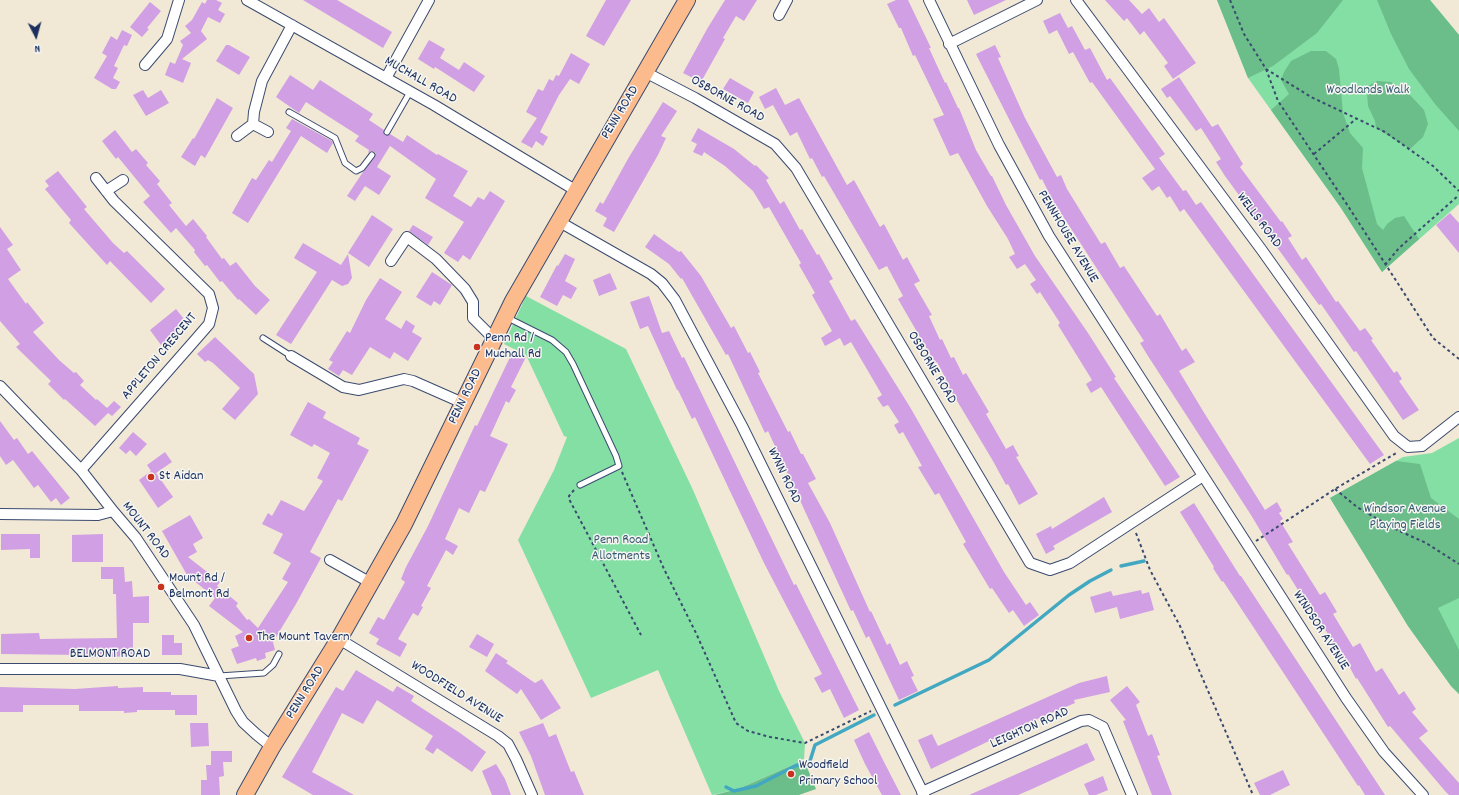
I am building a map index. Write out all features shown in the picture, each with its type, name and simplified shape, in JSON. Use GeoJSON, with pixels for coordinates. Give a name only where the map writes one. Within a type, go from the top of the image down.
{"type":"FeatureCollection","features":[{"type":"Feature","properties":{"kind":"highway","name":"PENN ROAD"},"geometry":{"type":"LineString","coordinates":[[245,795],[272,747],[339,639],[404,524],[505,316],[575,190],[646,72],[687,0]]}},
{"type":"Feature","properties":{"kind":"street"},"geometry":{"type":"LineString","coordinates":[[145,65],[167,39],[178,0]]}},
{"type":"Feature","properties":{"kind":"street","name":"MUCHALL ROAD"},"geometry":{"type":"LineString","coordinates":[[248,0],[386,78],[575,190]]}},
{"type":"Feature","properties":{"kind":"street"},"geometry":{"type":"LineString","coordinates":[[386,78],[429,0]]}},
{"type":"Feature","properties":{"kind":"street"},"geometry":{"type":"LineString","coordinates":[[779,15],[787,0]]}},
{"type":"Feature","properties":{"kind":"street","name":"PENNHOUSE AVENUE"},"geometry":{"type":"LineString","coordinates":[[929,0],[949,44],[1000,145],[1049,236],[1203,476]]}},
{"type":"Feature","properties":{"kind":"street"},"geometry":{"type":"LineString","coordinates":[[949,44],[1037,0]]}},
{"type":"Feature","properties":{"kind":"street","name":"WELLS ROAD"},"geometry":{"type":"LineString","coordinates":[[1076,0],[1261,249],[1394,436],[1408,446]]}},
{"type":"Feature","properties":{"kind":"street"},"geometry":{"type":"LineString","coordinates":[[237,136],[253,124],[254,112],[262,81],[292,25]]}},
{"type":"Feature","properties":{"kind":"street","name":"OSBORNE ROAD"},"geometry":{"type":"LineString","coordinates":[[646,72],[775,144],[796,168],[1030,563],[1050,570],[1070,563],[1203,476]]}},
{"type":"Feature","properties":{"kind":"street"},"geometry":{"type":"LineString","coordinates":[[253,124],[268,132]]}},
{"type":"Feature","properties":{"kind":"street","name":"APPLETON CRESCENT"},"geometry":{"type":"LineString","coordinates":[[81,470],[209,324],[213,308],[209,294],[114,202],[96,178]]}},
{"type":"Feature","properties":{"kind":"street"},"geometry":{"type":"LineString","coordinates":[[106,191],[123,180]]}},
{"type":"Feature","properties":{"kind":"street","name":"WYNN ROAD"},"geometry":{"type":"LineString","coordinates":[[558,221],[651,274],[662,283],[675,300],[742,426],[923,793]]}},
{"type":"Feature","properties":{"kind":"street"},"geometry":{"type":"LineString","coordinates":[[391,261],[407,237],[436,259],[466,289],[473,302],[473,318],[494,339]]}},
{"type":"Feature","properties":{"kind":"street"},"geometry":{"type":"LineString","coordinates":[[291,356],[343,387],[359,390],[404,379],[413,381],[462,403]]}},
{"type":"Feature","properties":{"kind":"street","name":"MOUNT ROAD"},"geometry":{"type":"LineString","coordinates":[[0,386],[81,470],[136,538],[194,625],[236,711],[243,722],[272,747]]}},
{"type":"Feature","properties":{"kind":"street"},"geometry":{"type":"LineString","coordinates":[[1408,446],[1422,446],[1459,417]]}},
{"type":"Feature","properties":{"kind":"street","name":"WINDSOR AVENUE"},"geometry":{"type":"LineString","coordinates":[[1203,476],[1346,698],[1379,746],[1423,795]]}},
{"type":"Feature","properties":{"kind":"street"},"geometry":{"type":"LineString","coordinates":[[0,514],[98,515],[113,511]]}},
{"type":"Feature","properties":{"kind":"street"},"geometry":{"type":"LineString","coordinates":[[330,560],[371,583]]}},
{"type":"Feature","properties":{"kind":"street","name":"WOODFIELD AVENUE"},"geometry":{"type":"LineString","coordinates":[[339,639],[498,736],[508,744],[532,795]]}},
{"type":"Feature","properties":{"kind":"street","name":"BELMONT ROAD"},"geometry":{"type":"LineString","coordinates":[[0,669],[180,669],[219,676]]}},
{"type":"Feature","properties":{"kind":"street","name":"LEIGHTON ROAD"},"geometry":{"type":"LineString","coordinates":[[923,793],[1081,721],[1089,720],[1103,727],[1132,795]]}},
{"type":"Feature","properties":{"kind":"lane"},"geometry":{"type":"LineString","coordinates":[[387,132],[410,92]]}},
{"type":"Feature","properties":{"kind":"lane"},"geometry":{"type":"LineString","coordinates":[[289,112],[335,138],[345,163],[356,171],[362,168],[372,155]]}},
{"type":"Feature","properties":{"kind":"lane"},"geometry":{"type":"LineString","coordinates":[[505,316],[552,340],[566,352],[574,364],[619,466],[580,485]]}},
{"type":"Feature","properties":{"kind":"lane"},"geometry":{"type":"LineString","coordinates":[[263,338],[291,356]]}},
{"type":"Feature","properties":{"kind":"lane"},"geometry":{"type":"LineString","coordinates":[[219,676],[264,673],[273,664],[279,654]]}},
{"type":"Feature","properties":{"kind":"path"},"geometry":{"type":"LineString","coordinates":[[1230,0],[1244,34],[1266,69],[1278,101],[1433,338],[1459,359]]}},
{"type":"Feature","properties":{"kind":"path"},"geometry":{"type":"LineString","coordinates":[[1266,69],[1311,97],[1385,132],[1433,166],[1459,191]]}},
{"type":"Feature","properties":{"kind":"path"},"geometry":{"type":"LineString","coordinates":[[1313,154],[1356,119]]}},
{"type":"Feature","properties":{"kind":"path"},"geometry":{"type":"LineString","coordinates":[[1385,265],[1399,248],[1459,195]]}},
{"type":"Feature","properties":{"kind":"path"},"geometry":{"type":"LineString","coordinates":[[1248,546],[1335,489],[1408,446]]}},
{"type":"Feature","properties":{"kind":"path"},"geometry":{"type":"LineString","coordinates":[[619,466],[664,569],[696,633],[736,723],[748,731],[770,737],[805,743],[881,706]]}},
{"type":"Feature","properties":{"kind":"path"},"geometry":{"type":"LineString","coordinates":[[580,485],[571,493],[569,499],[641,635]]}},
{"type":"Feature","properties":{"kind":"path"},"geometry":{"type":"LineString","coordinates":[[1335,489],[1357,507],[1393,528],[1426,543],[1459,564]]}},
{"type":"Feature","properties":{"kind":"path"},"geometry":{"type":"LineString","coordinates":[[1132,523],[1150,570],[1180,626],[1253,795]]}},
{"type":"Feature","properties":{"kind":"green space","name":"Woodlands Walk"},"geometry":{"type":"Polygon","coordinates":[[[1217,0],[1430,0],[1459,35],[1459,204],[1382,272],[1341,208],[1248,78],[1217,0]]]}},
{"type":"Feature","properties":{"kind":"green space"},"geometry":{"type":"Polygon","coordinates":[[[1217,0],[1343,0],[1317,33],[1273,66],[1248,78],[1217,0]]]}},
{"type":"Feature","properties":{"kind":"green space"},"geometry":{"type":"Polygon","coordinates":[[[1377,0],[1430,0],[1459,35],[1459,131],[1435,104],[1409,69],[1391,34],[1377,0]]]}},
{"type":"Feature","properties":{"kind":"green space"},"geometry":{"type":"Polygon","coordinates":[[[1311,51],[1326,51],[1336,59],[1339,69],[1343,113],[1350,133],[1363,148],[1362,168],[1377,224],[1383,230],[1387,224],[1395,218],[1404,216],[1419,239],[1382,272],[1341,208],[1271,110],[1289,94],[1281,80],[1291,61],[1311,51]]]}},
{"type":"Feature","properties":{"kind":"green space"},"geometry":{"type":"Polygon","coordinates":[[[1377,81],[1391,82],[1410,95],[1424,110],[1428,124],[1423,137],[1410,149],[1376,128],[1375,121],[1368,106],[1367,93],[1368,86],[1377,81]]]}},
{"type":"Feature","properties":{"kind":"green space","name":"Penn Road Allotments"},"geometry":{"type":"Polygon","coordinates":[[[526,296],[626,349],[693,490],[779,691],[805,743],[804,760],[738,789],[712,795],[658,670],[591,698],[518,540],[554,470],[567,437],[564,436],[526,355],[504,344],[526,296]]]}},
{"type":"Feature","properties":{"kind":"green space","name":"Windsor Avenue Playing Fields"},"geometry":{"type":"Polygon","coordinates":[[[1459,438],[1459,694],[1451,686],[1408,626],[1330,498],[1403,457],[1432,453],[1459,438]]]}},
{"type":"Feature","properties":{"kind":"green space","name":"Windsor Avenue Playing Fields"},"geometry":{"type":"Polygon","coordinates":[[[1396,461],[1420,464],[1431,498],[1459,519],[1459,598],[1438,608],[1459,650],[1459,694],[1451,686],[1408,626],[1330,498],[1396,461]]]}},
{"type":"Feature","properties":{"kind":"green space","name":"Woodfield Primary School"},"geometry":{"type":"Polygon","coordinates":[[[804,760],[816,789],[799,795],[714,795],[738,789],[804,760]]]}},
{"type":"Feature","properties":{"kind":"building"},"geometry":{"type":"Polygon","coordinates":[[[207,0],[216,0],[222,3],[218,10],[225,14],[220,23],[208,17],[201,31],[207,39],[182,59],[191,63],[183,83],[165,75],[170,62],[175,64],[183,45],[180,41],[191,33],[185,26],[192,20],[202,2],[205,4],[207,0]]]}},
{"type":"Feature","properties":{"kind":"building"},"geometry":{"type":"Polygon","coordinates":[[[303,0],[337,0],[392,32],[383,48],[303,0]]]}},
{"type":"Feature","properties":{"kind":"building"},"geometry":{"type":"Polygon","coordinates":[[[606,0],[631,0],[604,46],[586,36],[606,0]]]}},
{"type":"Feature","properties":{"kind":"building"},"geometry":{"type":"Polygon","coordinates":[[[725,0],[757,0],[744,21],[736,16],[701,82],[683,73],[725,0]]]}},
{"type":"Feature","properties":{"kind":"building"},"geometry":{"type":"Polygon","coordinates":[[[896,0],[908,0],[931,48],[929,48],[945,83],[946,82],[959,108],[976,150],[992,176],[1006,205],[1035,256],[1088,333],[1116,377],[1114,378],[1180,477],[1165,486],[1101,387],[1091,393],[1086,384],[1092,380],[1058,325],[1060,323],[1040,292],[1037,294],[1030,284],[1036,280],[1025,264],[1017,269],[1009,257],[1015,254],[1008,239],[987,206],[958,153],[950,156],[933,119],[944,115],[915,55],[913,56],[901,28],[899,28],[887,4],[896,0]]]}},
{"type":"Feature","properties":{"kind":"building"},"geometry":{"type":"Polygon","coordinates":[[[967,0],[1006,0],[974,15],[967,0]]]}},
{"type":"Feature","properties":{"kind":"building"},"geometry":{"type":"Polygon","coordinates":[[[1105,0],[1129,0],[1142,14],[1149,8],[1159,22],[1164,18],[1196,63],[1173,79],[1164,66],[1168,63],[1144,31],[1140,35],[1127,18],[1124,21],[1105,0]]]}},
{"type":"Feature","properties":{"kind":"building"},"geometry":{"type":"Polygon","coordinates":[[[150,2],[161,11],[147,28],[149,29],[142,37],[130,27],[150,2]]]}},
{"type":"Feature","properties":{"kind":"building"},"geometry":{"type":"Polygon","coordinates":[[[1060,13],[1068,28],[1072,26],[1085,50],[1090,48],[1107,80],[1110,78],[1165,154],[1159,158],[1183,191],[1186,190],[1196,205],[1201,202],[1384,455],[1370,464],[1184,209],[1180,212],[1170,196],[1167,198],[1159,186],[1152,191],[1142,178],[1155,169],[1092,82],[1090,83],[1073,52],[1069,54],[1057,30],[1049,34],[1043,21],[1060,13]]]}},
{"type":"Feature","properties":{"kind":"building"},"geometry":{"type":"Polygon","coordinates":[[[122,30],[132,35],[127,46],[124,45],[114,66],[118,68],[113,78],[120,82],[116,89],[112,89],[94,78],[107,56],[102,53],[111,36],[117,40],[122,30]]]}},
{"type":"Feature","properties":{"kind":"building"},"geometry":{"type":"Polygon","coordinates":[[[429,40],[445,49],[440,58],[459,70],[464,62],[485,76],[474,92],[435,67],[434,69],[418,59],[429,40]]]}},
{"type":"Feature","properties":{"kind":"building"},"geometry":{"type":"Polygon","coordinates":[[[226,45],[229,45],[250,57],[239,75],[216,61],[226,45]]]}},
{"type":"Feature","properties":{"kind":"building"},"geometry":{"type":"Polygon","coordinates":[[[995,45],[1001,57],[998,58],[1025,118],[1057,177],[1061,175],[1067,189],[1101,244],[1105,242],[1120,268],[1124,266],[1157,316],[1160,314],[1182,351],[1186,348],[1195,362],[1179,371],[1203,411],[1265,510],[1277,502],[1282,511],[1279,513],[1283,519],[1280,521],[1293,542],[1288,544],[1320,595],[1325,592],[1337,612],[1333,614],[1353,647],[1360,643],[1376,672],[1382,668],[1399,695],[1404,691],[1416,709],[1412,712],[1428,731],[1419,738],[1459,783],[1459,795],[1449,795],[1390,726],[1388,727],[1357,678],[1356,679],[1341,651],[1339,652],[1305,597],[1303,598],[1288,574],[1287,575],[1251,515],[1148,356],[1140,343],[1144,341],[1053,201],[1042,179],[1040,180],[976,54],[995,45]]]}},
{"type":"Feature","properties":{"kind":"building"},"geometry":{"type":"Polygon","coordinates":[[[571,53],[590,64],[579,84],[570,79],[559,95],[540,132],[548,137],[543,146],[536,141],[532,148],[521,142],[537,118],[526,112],[538,89],[543,91],[549,79],[553,81],[556,75],[559,76],[571,53]]]}},
{"type":"Feature","properties":{"kind":"building"},"geometry":{"type":"Polygon","coordinates":[[[290,75],[313,90],[320,80],[373,114],[369,120],[384,130],[385,135],[390,134],[403,142],[407,135],[437,155],[438,154],[468,171],[453,196],[471,207],[478,197],[484,200],[490,191],[505,201],[470,260],[463,255],[458,262],[444,253],[464,222],[425,198],[436,179],[390,146],[377,167],[391,176],[379,195],[365,186],[355,201],[347,196],[375,157],[376,153],[372,151],[368,153],[369,150],[355,141],[359,136],[306,102],[299,113],[276,97],[290,75]]]}},
{"type":"Feature","properties":{"kind":"building"},"geometry":{"type":"Polygon","coordinates":[[[1179,77],[1212,127],[1218,124],[1243,164],[1240,167],[1292,236],[1288,238],[1302,260],[1306,257],[1336,302],[1338,301],[1360,331],[1365,328],[1373,339],[1371,340],[1394,373],[1397,371],[1402,379],[1399,381],[1419,410],[1403,420],[1356,351],[1354,352],[1321,304],[1319,305],[1225,176],[1216,162],[1221,159],[1201,128],[1196,131],[1170,96],[1167,98],[1161,89],[1179,77]]]}},
{"type":"Feature","properties":{"kind":"building"},"geometry":{"type":"Polygon","coordinates":[[[730,78],[754,92],[748,103],[723,89],[730,78]]]}},
{"type":"Feature","properties":{"kind":"building"},"geometry":{"type":"Polygon","coordinates":[[[776,88],[785,105],[799,98],[847,185],[854,180],[880,227],[884,224],[903,260],[907,257],[920,281],[914,284],[932,315],[929,316],[940,340],[942,339],[951,358],[954,357],[963,375],[966,373],[989,412],[986,414],[1006,449],[1013,445],[1019,456],[1016,457],[1038,494],[1019,505],[1008,484],[1006,485],[947,384],[948,383],[937,362],[935,363],[898,299],[903,296],[887,266],[879,270],[824,176],[822,177],[812,158],[810,159],[797,132],[790,136],[773,105],[765,109],[759,97],[776,88]]]}},
{"type":"Feature","properties":{"kind":"building"},"geometry":{"type":"Polygon","coordinates":[[[143,90],[148,98],[161,90],[169,103],[146,116],[133,95],[143,90]]]}},
{"type":"Feature","properties":{"kind":"building"},"geometry":{"type":"Polygon","coordinates":[[[217,98],[233,108],[205,158],[201,155],[195,166],[181,157],[193,138],[194,139],[217,98]]]}},
{"type":"Feature","properties":{"kind":"building"},"geometry":{"type":"Polygon","coordinates":[[[663,102],[677,111],[661,136],[666,138],[658,155],[614,232],[603,226],[607,218],[595,211],[600,202],[603,204],[629,157],[663,102]]]}},
{"type":"Feature","properties":{"kind":"building"},"geometry":{"type":"Polygon","coordinates":[[[292,119],[332,141],[333,143],[327,153],[301,136],[248,223],[232,213],[252,178],[256,180],[269,160],[272,162],[291,131],[286,128],[292,119]]]}},
{"type":"Feature","properties":{"kind":"building"},"geometry":{"type":"Polygon","coordinates":[[[698,128],[734,149],[755,166],[756,165],[769,178],[766,180],[780,204],[784,201],[800,230],[802,229],[817,255],[819,254],[833,279],[829,281],[851,321],[855,319],[910,407],[1004,572],[1026,605],[1030,602],[1039,615],[1024,626],[1013,610],[1009,613],[992,588],[990,589],[963,544],[966,542],[939,493],[935,495],[918,467],[922,466],[903,432],[899,434],[894,425],[899,422],[888,405],[883,407],[877,398],[882,395],[851,342],[844,346],[840,338],[825,346],[821,338],[832,331],[812,295],[815,293],[799,265],[801,263],[769,207],[764,209],[753,191],[725,166],[704,152],[702,156],[693,152],[697,144],[691,141],[698,128]]]}},
{"type":"Feature","properties":{"kind":"building"},"geometry":{"type":"Polygon","coordinates":[[[115,130],[132,152],[136,149],[148,163],[146,165],[160,181],[157,184],[172,203],[169,205],[186,226],[193,219],[207,236],[206,237],[222,259],[224,258],[230,266],[236,262],[255,286],[270,300],[256,315],[239,299],[238,300],[222,281],[220,282],[207,265],[205,266],[194,252],[195,250],[176,228],[171,233],[143,202],[150,196],[118,157],[116,159],[102,141],[115,130]]]}},
{"type":"Feature","properties":{"kind":"building"},"geometry":{"type":"Polygon","coordinates":[[[58,171],[87,207],[84,209],[113,243],[124,253],[127,251],[165,289],[151,303],[110,261],[107,265],[69,223],[71,220],[45,189],[49,186],[45,181],[58,171]]]}},
{"type":"Feature","properties":{"kind":"building"},"geometry":{"type":"Polygon","coordinates":[[[1450,213],[1459,223],[1459,253],[1436,225],[1450,213]]]}},
{"type":"Feature","properties":{"kind":"building"},"geometry":{"type":"Polygon","coordinates":[[[372,215],[393,229],[369,267],[348,253],[372,215]]]}},
{"type":"Feature","properties":{"kind":"building"},"geometry":{"type":"Polygon","coordinates":[[[413,225],[433,237],[428,245],[409,231],[413,225]]]}},
{"type":"Feature","properties":{"kind":"building"},"geometry":{"type":"Polygon","coordinates":[[[0,227],[13,245],[7,249],[21,270],[8,279],[26,304],[27,302],[44,323],[33,332],[59,360],[74,373],[76,372],[84,381],[80,385],[96,400],[97,399],[107,408],[114,401],[121,407],[112,416],[108,413],[95,426],[65,399],[64,400],[48,384],[51,381],[16,347],[20,344],[0,321],[0,227]]]}},
{"type":"Feature","properties":{"kind":"building"},"geometry":{"type":"Polygon","coordinates":[[[654,234],[679,252],[681,251],[701,276],[731,328],[734,326],[748,353],[750,352],[760,372],[758,373],[788,432],[790,431],[801,454],[803,454],[816,479],[808,483],[830,523],[870,612],[871,611],[887,645],[890,643],[900,665],[907,661],[914,676],[911,677],[918,691],[899,700],[869,636],[866,638],[853,610],[851,611],[768,431],[765,433],[728,354],[726,355],[682,278],[681,279],[669,264],[645,247],[654,234]]]}},
{"type":"Feature","properties":{"kind":"building"},"geometry":{"type":"Polygon","coordinates":[[[303,243],[341,265],[348,254],[352,278],[348,284],[342,286],[332,280],[291,344],[276,335],[317,272],[294,258],[303,243]]]}},
{"type":"Feature","properties":{"kind":"building"},"geometry":{"type":"Polygon","coordinates":[[[565,254],[575,259],[565,281],[577,288],[571,299],[563,295],[557,306],[540,297],[557,265],[558,266],[565,254]]]}},
{"type":"Feature","properties":{"kind":"building"},"geometry":{"type":"Polygon","coordinates":[[[432,272],[452,285],[440,305],[434,301],[431,306],[416,297],[432,272]]]}},
{"type":"Feature","properties":{"kind":"building"},"geometry":{"type":"Polygon","coordinates":[[[610,273],[617,289],[599,296],[593,280],[610,273]]]}},
{"type":"Feature","properties":{"kind":"building"},"geometry":{"type":"Polygon","coordinates":[[[380,278],[402,292],[385,319],[401,329],[406,320],[415,326],[412,332],[422,338],[408,361],[394,352],[390,359],[370,347],[352,375],[343,370],[339,376],[328,369],[333,362],[329,360],[347,331],[350,333],[366,300],[380,278]]]}},
{"type":"Feature","properties":{"kind":"building"},"geometry":{"type":"Polygon","coordinates":[[[649,296],[662,333],[669,331],[682,358],[684,357],[794,585],[796,584],[859,710],[844,718],[830,689],[822,693],[814,678],[822,674],[764,563],[695,417],[692,419],[677,390],[648,326],[640,329],[630,302],[649,296]]]}},
{"type":"Feature","properties":{"kind":"building"},"geometry":{"type":"Polygon","coordinates":[[[176,309],[188,324],[161,345],[150,330],[176,309]]]}},
{"type":"Feature","properties":{"kind":"building"},"geometry":{"type":"Polygon","coordinates":[[[215,337],[254,374],[258,394],[235,420],[222,409],[240,388],[213,363],[208,360],[205,362],[197,354],[215,337]]]}},
{"type":"Feature","properties":{"kind":"building"},"geometry":{"type":"Polygon","coordinates":[[[513,351],[526,357],[511,387],[516,390],[509,403],[506,401],[490,436],[508,444],[485,492],[480,490],[469,513],[459,508],[445,539],[458,546],[453,555],[446,550],[427,586],[431,588],[421,606],[423,607],[418,616],[413,613],[398,639],[407,644],[400,657],[376,644],[379,639],[369,633],[378,617],[384,620],[405,582],[401,579],[406,567],[428,526],[475,425],[477,426],[513,351]]]}},
{"type":"Feature","properties":{"kind":"building"},"geometry":{"type":"Polygon","coordinates":[[[308,402],[326,412],[323,418],[360,438],[357,444],[369,450],[342,501],[338,499],[310,552],[321,558],[273,642],[275,650],[265,653],[266,658],[257,661],[256,658],[237,664],[231,649],[239,646],[235,636],[243,632],[209,606],[215,598],[187,575],[162,531],[190,515],[203,538],[193,544],[197,552],[188,557],[220,582],[217,586],[238,603],[236,606],[247,620],[249,619],[258,628],[288,582],[282,579],[291,563],[273,553],[283,534],[262,524],[268,513],[272,516],[281,500],[304,511],[323,481],[317,478],[330,453],[314,444],[312,447],[290,435],[308,402]]]}},
{"type":"Feature","properties":{"kind":"building"},"geometry":{"type":"Polygon","coordinates":[[[0,421],[14,440],[17,438],[28,454],[32,451],[70,498],[61,505],[56,498],[51,502],[38,485],[34,488],[13,460],[6,465],[0,456],[0,421]]]}},
{"type":"Feature","properties":{"kind":"building"},"geometry":{"type":"Polygon","coordinates":[[[133,432],[147,444],[136,456],[130,450],[126,454],[119,448],[133,432]]]}},
{"type":"Feature","properties":{"kind":"building","name":"St Aidan"},"geometry":{"type":"Polygon","coordinates":[[[165,452],[172,462],[156,473],[173,497],[158,508],[139,480],[151,471],[147,465],[165,452]]]}},
{"type":"Feature","properties":{"kind":"building"},"geometry":{"type":"Polygon","coordinates":[[[1104,497],[1112,512],[1053,546],[1055,549],[1046,554],[1036,534],[1051,526],[1052,529],[1104,497]]]}},
{"type":"Feature","properties":{"kind":"building"},"geometry":{"type":"Polygon","coordinates":[[[1194,503],[1240,576],[1385,795],[1365,795],[1359,785],[1358,786],[1223,581],[1222,582],[1180,512],[1194,503]]]}},
{"type":"Feature","properties":{"kind":"building"},"geometry":{"type":"Polygon","coordinates":[[[1,534],[40,534],[40,558],[30,558],[30,549],[1,550],[1,534]]]}},
{"type":"Feature","properties":{"kind":"building"},"geometry":{"type":"Polygon","coordinates":[[[103,534],[103,562],[72,562],[72,535],[103,534]]]}},
{"type":"Feature","properties":{"kind":"building"},"geometry":{"type":"Polygon","coordinates":[[[101,567],[124,567],[125,582],[132,581],[133,597],[149,596],[149,623],[133,623],[133,656],[82,658],[82,655],[1,654],[1,634],[39,633],[40,639],[117,638],[116,594],[113,594],[113,579],[101,579],[101,567]]]}},
{"type":"Feature","properties":{"kind":"building"},"geometry":{"type":"Polygon","coordinates":[[[1141,590],[1142,594],[1149,592],[1154,610],[1120,619],[1117,607],[1095,613],[1090,597],[1111,591],[1113,596],[1141,590]]]}},
{"type":"Feature","properties":{"kind":"building"},"geometry":{"type":"Polygon","coordinates":[[[477,634],[494,644],[487,657],[469,647],[477,634]]]}},
{"type":"Feature","properties":{"kind":"building"},"geometry":{"type":"Polygon","coordinates":[[[162,635],[174,635],[174,643],[182,643],[182,655],[162,655],[162,635]]]}},
{"type":"Feature","properties":{"kind":"building"},"geometry":{"type":"Polygon","coordinates":[[[496,653],[508,661],[506,663],[535,683],[542,679],[561,708],[541,720],[521,689],[517,694],[485,671],[496,653]]]}},
{"type":"Feature","properties":{"kind":"building"},"geometry":{"type":"Polygon","coordinates":[[[356,670],[393,692],[397,686],[414,696],[411,701],[486,752],[472,772],[437,748],[433,754],[425,749],[433,736],[377,700],[363,724],[342,713],[312,772],[354,795],[313,795],[282,777],[336,687],[343,691],[356,670]]]}},
{"type":"Feature","properties":{"kind":"building"},"geometry":{"type":"Polygon","coordinates":[[[1107,676],[1110,692],[1074,700],[1075,703],[1016,728],[931,769],[918,740],[932,734],[938,746],[1079,683],[1107,676]]]}},
{"type":"Feature","properties":{"kind":"building"},"geometry":{"type":"Polygon","coordinates":[[[118,686],[118,688],[143,687],[143,692],[171,692],[171,695],[197,695],[197,715],[175,715],[175,710],[137,710],[137,712],[124,713],[124,711],[79,711],[79,705],[23,705],[23,712],[0,712],[0,687],[75,689],[118,686]]]}},
{"type":"Feature","properties":{"kind":"building"},"geometry":{"type":"Polygon","coordinates":[[[1127,686],[1140,702],[1136,705],[1148,736],[1152,734],[1160,755],[1157,756],[1172,795],[1152,795],[1123,721],[1126,720],[1110,700],[1127,686]]]}},
{"type":"Feature","properties":{"kind":"building"},"geometry":{"type":"Polygon","coordinates":[[[190,723],[208,723],[209,746],[191,747],[190,723]]]}},
{"type":"Feature","properties":{"kind":"building"},"geometry":{"type":"Polygon","coordinates":[[[543,723],[549,737],[556,734],[571,772],[574,771],[584,795],[545,795],[531,756],[519,732],[543,723]]]}},
{"type":"Feature","properties":{"kind":"building"},"geometry":{"type":"Polygon","coordinates":[[[869,732],[901,795],[882,795],[865,764],[854,740],[869,732]]]}},
{"type":"Feature","properties":{"kind":"building"},"geometry":{"type":"Polygon","coordinates":[[[1087,743],[1095,760],[1032,789],[1018,795],[969,795],[1087,743]]]}},
{"type":"Feature","properties":{"kind":"building"},"geometry":{"type":"Polygon","coordinates":[[[211,751],[232,751],[232,762],[223,762],[224,776],[219,777],[220,795],[201,795],[201,780],[207,780],[206,765],[211,765],[211,751]]]}},
{"type":"Feature","properties":{"kind":"building"},"geometry":{"type":"Polygon","coordinates":[[[496,764],[505,779],[511,795],[492,795],[482,771],[496,764]]]}},
{"type":"Feature","properties":{"kind":"building"},"geometry":{"type":"Polygon","coordinates":[[[1283,770],[1290,785],[1270,795],[1260,795],[1254,783],[1283,770]]]}},
{"type":"Feature","properties":{"kind":"building"},"geometry":{"type":"Polygon","coordinates":[[[1103,776],[1108,790],[1096,795],[1089,795],[1084,784],[1103,776]]]}},
{"type":"Feature","properties":{"kind":"waterway"},"geometry":{"type":"LineString","coordinates":[[1121,566],[1144,561]]}},
{"type":"Feature","properties":{"kind":"waterway"},"geometry":{"type":"LineString","coordinates":[[895,705],[989,660],[1069,595],[1090,581],[1111,570]]}},
{"type":"Feature","properties":{"kind":"waterway"},"geometry":{"type":"LineString","coordinates":[[726,787],[734,791],[756,786],[795,766],[810,761],[815,745],[874,715]]}},
{"type":"Feature","properties":{"kind":"place","name":"Penn Rd / Muchall Rd"},"geometry":{"type":"Point","coordinates":[477,347]}},
{"type":"Feature","properties":{"kind":"place","name":"St Aidan"},"geometry":{"type":"Point","coordinates":[151,477]}},
{"type":"Feature","properties":{"kind":"place","name":"Mount Rd / Belmont Rd"},"geometry":{"type":"Point","coordinates":[161,587]}},
{"type":"Feature","properties":{"kind":"place","name":"The Mount Tavern"},"geometry":{"type":"Point","coordinates":[249,638]}},
{"type":"Feature","properties":{"kind":"place","name":"Woodfield Primary School"},"geometry":{"type":"Point","coordinates":[791,774]}}]}
